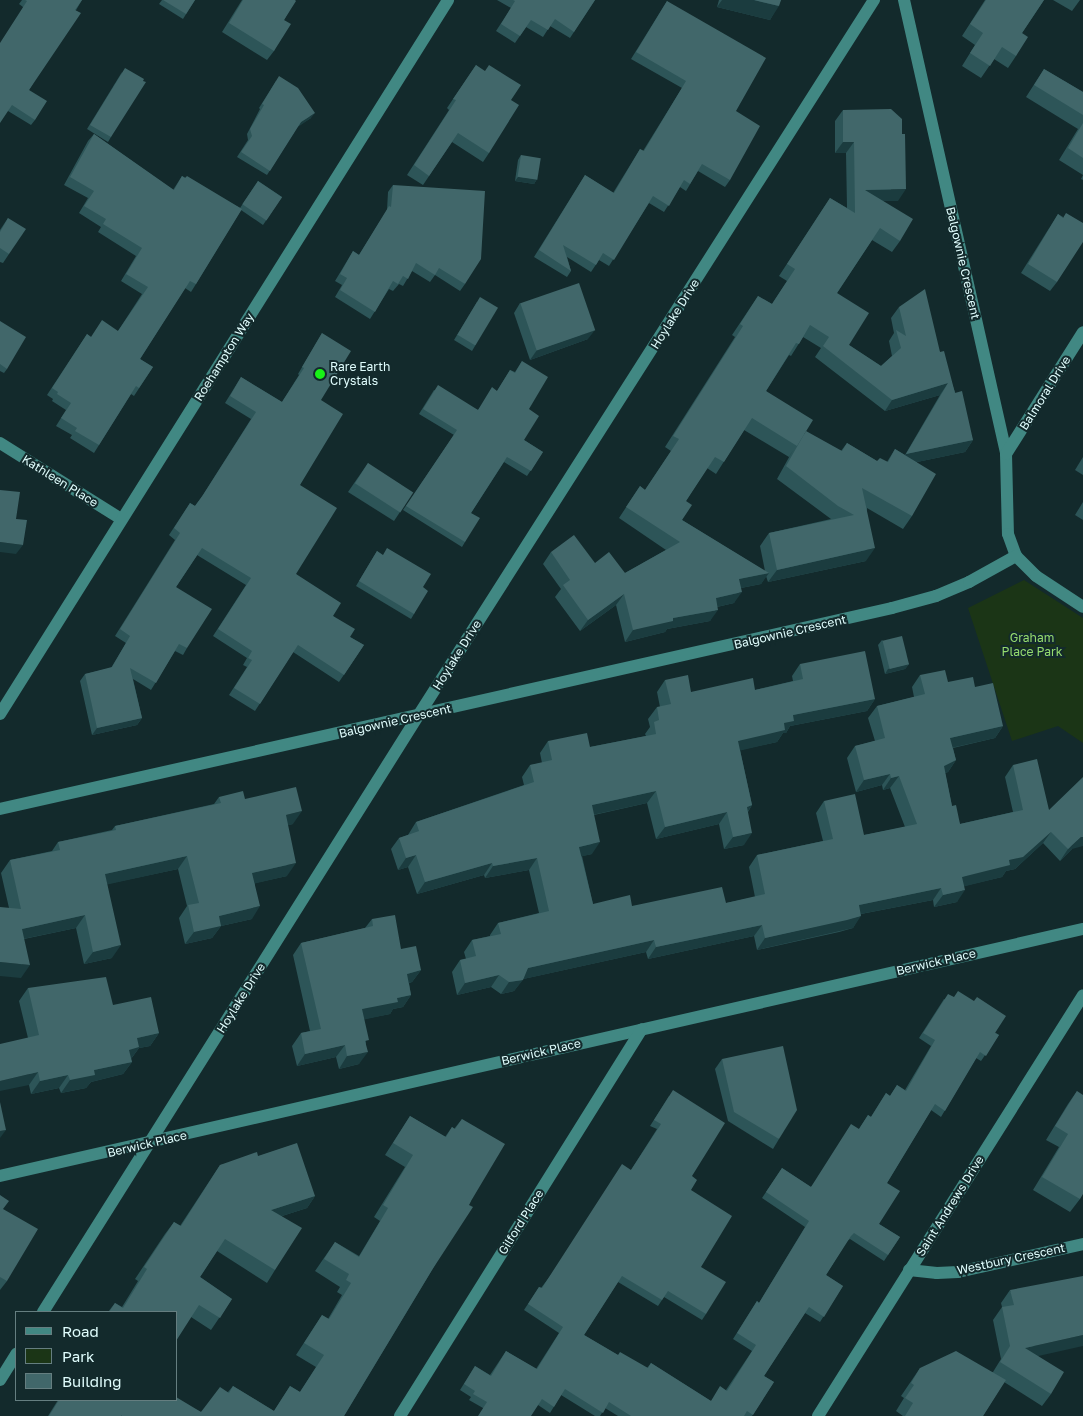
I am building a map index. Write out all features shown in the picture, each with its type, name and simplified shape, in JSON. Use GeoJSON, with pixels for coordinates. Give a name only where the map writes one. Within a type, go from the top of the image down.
{"type":"FeatureCollection","features":[{"type":"Feature","properties":{"kind":"street","name":"Roehampton Way"},"geometry":{"type":"LineString","coordinates":[[0,714],[448,0]]}},
{"type":"Feature","properties":{"kind":"street","name":"Hoylake Drive"},"geometry":{"type":"LineString","coordinates":[[44,1311],[418,716],[874,0]]}},
{"type":"Feature","properties":{"kind":"street","name":"Balgownie Crescent"},"geometry":{"type":"LineString","coordinates":[[0,809],[892,608],[936,596],[968,582],[1016,556],[1008,534],[1006,454],[904,0]]}},
{"type":"Feature","properties":{"kind":"street","name":"Balmoral Drive"},"geometry":{"type":"LineString","coordinates":[[1006,454],[1083,332]]}},
{"type":"Feature","properties":{"kind":"street","name":"Kathleen Place"},"geometry":{"type":"LineString","coordinates":[[0,443],[121,519]]}},
{"type":"Feature","properties":{"kind":"street"},"geometry":{"type":"LineString","coordinates":[[1016,556],[1036,576],[1083,607]]}},
{"type":"Feature","properties":{"kind":"street","name":"Berwick Place"},"geometry":{"type":"LineString","coordinates":[[0,1176],[1083,929]]}},
{"type":"Feature","properties":{"kind":"street","name":"Saint Andrews Drive"},"geometry":{"type":"LineString","coordinates":[[818,1416],[1083,996]]}},
{"type":"Feature","properties":{"kind":"street","name":"Gilford Place"},"geometry":{"type":"LineString","coordinates":[[400,1416],[642,1029]]}},
{"type":"Feature","properties":{"kind":"street","name":"Westbury Crescent"},"geometry":{"type":"LineString","coordinates":[[909,1270],[937,1273],[958,1272],[1083,1244]]}},
{"type":"Feature","properties":{"kind":"street"},"geometry":{"type":"LineString","coordinates":[[0,1380],[15,1356]]}},
{"type":"Feature","properties":{"kind":"green space","name":"Graham Place Park"},"geometry":{"type":"Polygon","coordinates":[[[1024,580],[1083,618],[1083,743],[1058,726],[1012,741],[968,608],[1024,580]]]}},
{"type":"Feature","properties":{"kind":"building"},"geometry":{"type":"Polygon","coordinates":[[[25,0],[82,0],[75,10],[81,13],[29,90],[47,101],[35,120],[12,105],[0,123],[0,43],[27,1],[25,0]]]}},
{"type":"Feature","properties":{"kind":"building"},"geometry":{"type":"Polygon","coordinates":[[[163,0],[195,0],[186,14],[163,0]]]}},
{"type":"Feature","properties":{"kind":"building"},"geometry":{"type":"Polygon","coordinates":[[[243,0],[296,1],[284,20],[291,24],[274,51],[229,23],[243,0]]]}},
{"type":"Feature","properties":{"kind":"building"},"geometry":{"type":"Polygon","coordinates":[[[513,0],[595,0],[574,32],[555,19],[548,30],[531,20],[520,36],[501,24],[515,1],[513,0]]]}},
{"type":"Feature","properties":{"kind":"building"},"geometry":{"type":"Polygon","coordinates":[[[754,0],[781,0],[779,6],[754,0]]]}},
{"type":"Feature","properties":{"kind":"building"},"geometry":{"type":"Polygon","coordinates":[[[986,0],[1044,0],[1022,33],[1028,37],[1016,56],[1002,47],[990,66],[970,53],[983,33],[970,24],[986,0]]]}},
{"type":"Feature","properties":{"kind":"building"},"geometry":{"type":"Polygon","coordinates":[[[667,1],[766,58],[736,111],[760,126],[730,180],[702,164],[690,184],[684,180],[669,206],[653,196],[614,260],[603,253],[596,265],[563,245],[571,271],[539,250],[585,175],[614,193],[640,149],[644,151],[686,81],[636,52],[667,1]]]}},
{"type":"Feature","properties":{"kind":"building"},"geometry":{"type":"Polygon","coordinates":[[[476,65],[485,71],[489,65],[521,85],[511,100],[519,105],[489,153],[458,133],[429,176],[414,165],[456,100],[453,99],[476,65]]]}},
{"type":"Feature","properties":{"kind":"building"},"geometry":{"type":"Polygon","coordinates":[[[125,68],[146,82],[111,137],[90,125],[125,68]]]}},
{"type":"Feature","properties":{"kind":"building"},"geometry":{"type":"Polygon","coordinates":[[[1044,69],[1083,92],[1083,115],[1034,85],[1044,69]]]}},
{"type":"Feature","properties":{"kind":"building"},"geometry":{"type":"Polygon","coordinates":[[[279,76],[298,88],[315,113],[301,122],[270,171],[241,152],[252,136],[250,129],[264,105],[262,104],[279,76]]]}},
{"type":"Feature","properties":{"kind":"building"},"geometry":{"type":"Polygon","coordinates":[[[891,109],[902,119],[902,134],[905,134],[906,189],[865,190],[913,219],[900,241],[880,228],[837,293],[869,313],[849,345],[881,366],[901,348],[896,330],[906,336],[899,307],[925,289],[940,352],[944,351],[955,393],[962,391],[973,440],[906,454],[948,383],[892,400],[823,346],[829,337],[810,325],[799,344],[796,343],[766,391],[813,420],[797,446],[752,418],[724,462],[715,457],[686,501],[692,505],[682,520],[769,573],[739,579],[742,592],[716,598],[718,610],[673,618],[673,621],[633,630],[624,594],[588,620],[563,585],[570,580],[551,552],[574,535],[595,563],[609,552],[625,573],[680,542],[626,507],[640,486],[645,490],[679,439],[673,436],[743,326],[740,324],[758,296],[772,304],[795,269],[787,264],[830,198],[855,213],[854,142],[843,142],[843,110],[891,109]]]}},
{"type":"Feature","properties":{"kind":"building"},"geometry":{"type":"Polygon","coordinates":[[[1083,123],[1083,158],[1068,148],[1083,123]]]}},
{"type":"Feature","properties":{"kind":"building"},"geometry":{"type":"Polygon","coordinates":[[[94,134],[174,190],[182,176],[185,178],[187,176],[242,209],[196,284],[190,281],[140,359],[153,367],[139,388],[136,386],[99,445],[75,431],[77,428],[61,418],[71,403],[57,394],[58,392],[52,388],[87,334],[91,337],[102,320],[118,331],[148,287],[126,274],[142,248],[103,224],[106,219],[84,206],[94,191],[70,177],[94,134]]]}},
{"type":"Feature","properties":{"kind":"building"},"geometry":{"type":"Polygon","coordinates":[[[521,155],[541,158],[537,180],[518,177],[521,155]]]}},
{"type":"Feature","properties":{"kind":"building"},"geometry":{"type":"Polygon","coordinates":[[[258,181],[282,197],[266,220],[242,204],[258,181]]]}},
{"type":"Feature","properties":{"kind":"building"},"geometry":{"type":"Polygon","coordinates":[[[393,185],[485,191],[481,259],[465,284],[439,268],[435,275],[416,263],[408,279],[403,276],[398,284],[393,281],[375,312],[340,290],[347,278],[340,274],[353,251],[359,255],[389,206],[391,207],[393,185]]]}},
{"type":"Feature","properties":{"kind":"building"},"geometry":{"type":"Polygon","coordinates":[[[1066,213],[1083,223],[1083,242],[1057,282],[1028,264],[1058,214],[1063,218],[1066,213]]]}},
{"type":"Feature","properties":{"kind":"building"},"geometry":{"type":"Polygon","coordinates":[[[8,218],[26,229],[9,254],[0,248],[0,232],[8,218]]]}},
{"type":"Feature","properties":{"kind":"building"},"geometry":{"type":"Polygon","coordinates":[[[579,283],[595,330],[537,350],[520,303],[579,283]]]}},
{"type":"Feature","properties":{"kind":"building"},"geometry":{"type":"Polygon","coordinates":[[[480,297],[498,308],[475,346],[457,335],[480,297]]]}},
{"type":"Feature","properties":{"kind":"building"},"geometry":{"type":"Polygon","coordinates":[[[0,321],[26,337],[7,369],[0,364],[0,321]]]}},
{"type":"Feature","properties":{"kind":"building"},"geometry":{"type":"Polygon","coordinates":[[[322,333],[351,351],[321,400],[343,414],[300,485],[337,508],[296,574],[341,603],[333,616],[355,629],[350,637],[364,645],[344,675],[298,645],[260,704],[234,688],[252,660],[248,658],[252,651],[218,629],[251,578],[202,548],[176,587],[212,609],[187,648],[179,644],[156,683],[130,668],[142,718],[97,728],[85,674],[112,667],[130,636],[120,629],[180,533],[174,528],[190,503],[195,506],[203,495],[256,412],[230,396],[241,377],[282,402],[304,368],[302,367],[322,333]]]}},
{"type":"Feature","properties":{"kind":"building"},"geometry":{"type":"Polygon","coordinates":[[[522,361],[548,377],[529,409],[539,416],[524,440],[543,452],[531,471],[507,457],[471,513],[480,518],[465,542],[406,506],[457,430],[423,409],[438,385],[478,410],[492,387],[497,391],[510,370],[515,373],[522,361]]]}},
{"type":"Feature","properties":{"kind":"building"},"geometry":{"type":"Polygon","coordinates":[[[806,431],[842,451],[847,443],[877,461],[880,458],[888,462],[895,449],[936,474],[912,516],[862,488],[875,548],[777,570],[769,533],[854,515],[838,506],[786,466],[806,431]]]}},
{"type":"Feature","properties":{"kind":"building"},"geometry":{"type":"Polygon","coordinates":[[[368,463],[413,492],[400,513],[355,483],[368,463]]]}},
{"type":"Feature","properties":{"kind":"building"},"geometry":{"type":"Polygon","coordinates":[[[0,490],[20,492],[16,519],[27,520],[23,545],[0,542],[0,490]]]}},
{"type":"Feature","properties":{"kind":"building"},"geometry":{"type":"Polygon","coordinates":[[[387,548],[431,574],[423,587],[428,591],[414,614],[359,581],[377,551],[383,555],[387,548]]]}},
{"type":"Feature","properties":{"kind":"building"},"geometry":{"type":"Polygon","coordinates":[[[902,636],[909,664],[890,669],[883,641],[902,636]]]}},
{"type":"Feature","properties":{"kind":"building"},"geometry":{"type":"Polygon","coordinates":[[[865,651],[875,699],[793,715],[794,721],[784,723],[785,730],[738,741],[752,805],[747,807],[752,833],[733,837],[727,812],[665,827],[656,791],[592,805],[600,842],[579,847],[593,904],[630,895],[632,906],[722,887],[726,903],[765,894],[757,855],[833,839],[824,801],[855,794],[864,835],[917,824],[899,776],[891,778],[890,774],[864,780],[855,746],[885,738],[877,706],[925,694],[920,675],[945,670],[948,682],[973,677],[975,687],[993,683],[1003,726],[950,738],[956,760],[944,766],[952,806],[956,805],[960,824],[1023,810],[1013,765],[1037,759],[1049,810],[1083,777],[1083,837],[1068,849],[1051,832],[1023,857],[1009,860],[1010,865],[962,877],[965,890],[943,895],[941,888],[859,905],[861,916],[847,920],[765,938],[762,925],[656,947],[654,940],[528,968],[523,980],[509,982],[499,975],[465,983],[460,960],[476,956],[472,940],[501,934],[498,923],[549,911],[537,858],[493,866],[492,863],[425,882],[416,855],[406,858],[399,838],[419,831],[416,822],[534,782],[530,765],[552,760],[548,741],[587,733],[590,747],[656,734],[654,722],[659,720],[657,707],[671,704],[665,680],[688,675],[691,692],[753,678],[755,690],[803,679],[800,664],[865,651]]]}},
{"type":"Feature","properties":{"kind":"building"},"geometry":{"type":"Polygon","coordinates":[[[296,787],[302,811],[286,815],[296,863],[252,873],[260,906],[219,916],[221,926],[194,932],[188,905],[199,903],[187,856],[105,874],[121,945],[93,952],[85,915],[22,929],[30,965],[0,962],[0,907],[21,909],[10,860],[60,850],[58,842],[116,830],[115,826],[221,803],[219,797],[243,791],[245,799],[296,787]]]}},
{"type":"Feature","properties":{"kind":"building"},"geometry":{"type":"Polygon","coordinates":[[[395,915],[401,949],[416,946],[421,970],[407,974],[411,995],[397,998],[398,1002],[362,1009],[369,1040],[365,1041],[368,1052],[347,1056],[345,1045],[305,1054],[301,1033],[321,1029],[301,943],[373,926],[372,919],[395,915]]]}},
{"type":"Feature","properties":{"kind":"building"},"geometry":{"type":"Polygon","coordinates":[[[106,977],[113,1005],[151,997],[159,1033],[137,1038],[139,1047],[129,1050],[132,1062],[94,1070],[95,1075],[70,1080],[68,1075],[40,1081],[38,1072],[0,1081],[0,1044],[39,1035],[28,988],[106,977]]]}},
{"type":"Feature","properties":{"kind":"building"},"geometry":{"type":"Polygon","coordinates":[[[958,991],[974,1001],[977,997],[1006,1016],[995,1033],[999,1035],[986,1056],[980,1052],[945,1111],[935,1104],[887,1183],[900,1191],[879,1224],[900,1237],[888,1255],[854,1233],[851,1236],[826,1275],[843,1286],[824,1317],[809,1307],[764,1376],[774,1382],[753,1415],[747,1411],[744,1416],[631,1416],[609,1402],[603,1413],[565,1389],[554,1407],[542,1399],[531,1416],[478,1416],[487,1402],[473,1394],[475,1391],[464,1384],[475,1366],[491,1376],[506,1351],[537,1369],[563,1327],[528,1304],[539,1287],[542,1288],[622,1164],[631,1170],[661,1124],[654,1120],[673,1090],[725,1123],[692,1176],[697,1180],[691,1190],[732,1216],[701,1267],[726,1282],[706,1314],[668,1291],[662,1300],[622,1276],[584,1335],[618,1355],[620,1352],[648,1368],[651,1363],[711,1401],[720,1386],[727,1391],[756,1345],[737,1333],[757,1301],[759,1303],[809,1221],[766,1192],[782,1168],[811,1187],[851,1124],[859,1129],[868,1115],[871,1117],[886,1093],[890,1096],[897,1085],[906,1091],[935,1040],[923,1033],[948,994],[954,997],[958,991]]]}},
{"type":"Feature","properties":{"kind":"building"},"geometry":{"type":"Polygon","coordinates":[[[783,1046],[797,1110],[779,1139],[734,1112],[722,1059],[783,1046]]]}},
{"type":"Feature","properties":{"kind":"building"},"geometry":{"type":"Polygon","coordinates":[[[1077,1091],[1083,1095],[1083,1194],[1080,1199],[1042,1177],[1068,1134],[1055,1126],[1077,1091]]]}},
{"type":"Feature","properties":{"kind":"building"},"geometry":{"type":"Polygon","coordinates":[[[0,1102],[6,1130],[0,1131],[0,1102]]]}},
{"type":"Feature","properties":{"kind":"building"},"geometry":{"type":"Polygon","coordinates":[[[410,1116],[446,1137],[452,1127],[455,1129],[462,1119],[505,1144],[471,1201],[469,1205],[473,1207],[432,1270],[344,1416],[49,1416],[58,1401],[178,1401],[178,1398],[201,1412],[220,1387],[229,1393],[233,1386],[274,1411],[290,1386],[300,1392],[324,1355],[304,1343],[322,1315],[329,1319],[351,1283],[346,1280],[349,1274],[324,1259],[335,1242],[359,1257],[388,1208],[383,1205],[413,1155],[393,1143],[410,1116]]]}},
{"type":"Feature","properties":{"kind":"building"},"geometry":{"type":"Polygon","coordinates":[[[297,1143],[315,1196],[271,1210],[302,1228],[275,1270],[225,1239],[200,1277],[232,1299],[220,1318],[199,1305],[178,1338],[178,1311],[110,1311],[115,1303],[123,1308],[147,1269],[144,1267],[174,1222],[181,1226],[220,1165],[257,1152],[258,1156],[297,1143]]]}},
{"type":"Feature","properties":{"kind":"building"},"geometry":{"type":"Polygon","coordinates":[[[0,1195],[9,1201],[3,1209],[38,1229],[7,1281],[0,1277],[0,1195]]]}},
{"type":"Feature","properties":{"kind":"building"},"geometry":{"type":"Polygon","coordinates":[[[1083,1276],[1083,1335],[1025,1348],[1064,1372],[1051,1394],[1000,1362],[1010,1346],[1002,1307],[1014,1305],[1010,1290],[1083,1276]]]}},
{"type":"Feature","properties":{"kind":"building"},"geometry":{"type":"Polygon","coordinates":[[[956,1351],[1006,1380],[983,1416],[905,1416],[913,1403],[905,1398],[914,1385],[911,1383],[920,1368],[956,1351]]]}},
{"type":"Feature","properties":{"kind":"place","name":"Rare Earth Crystals"},"geometry":{"type":"Point","coordinates":[320,374]}}]}
